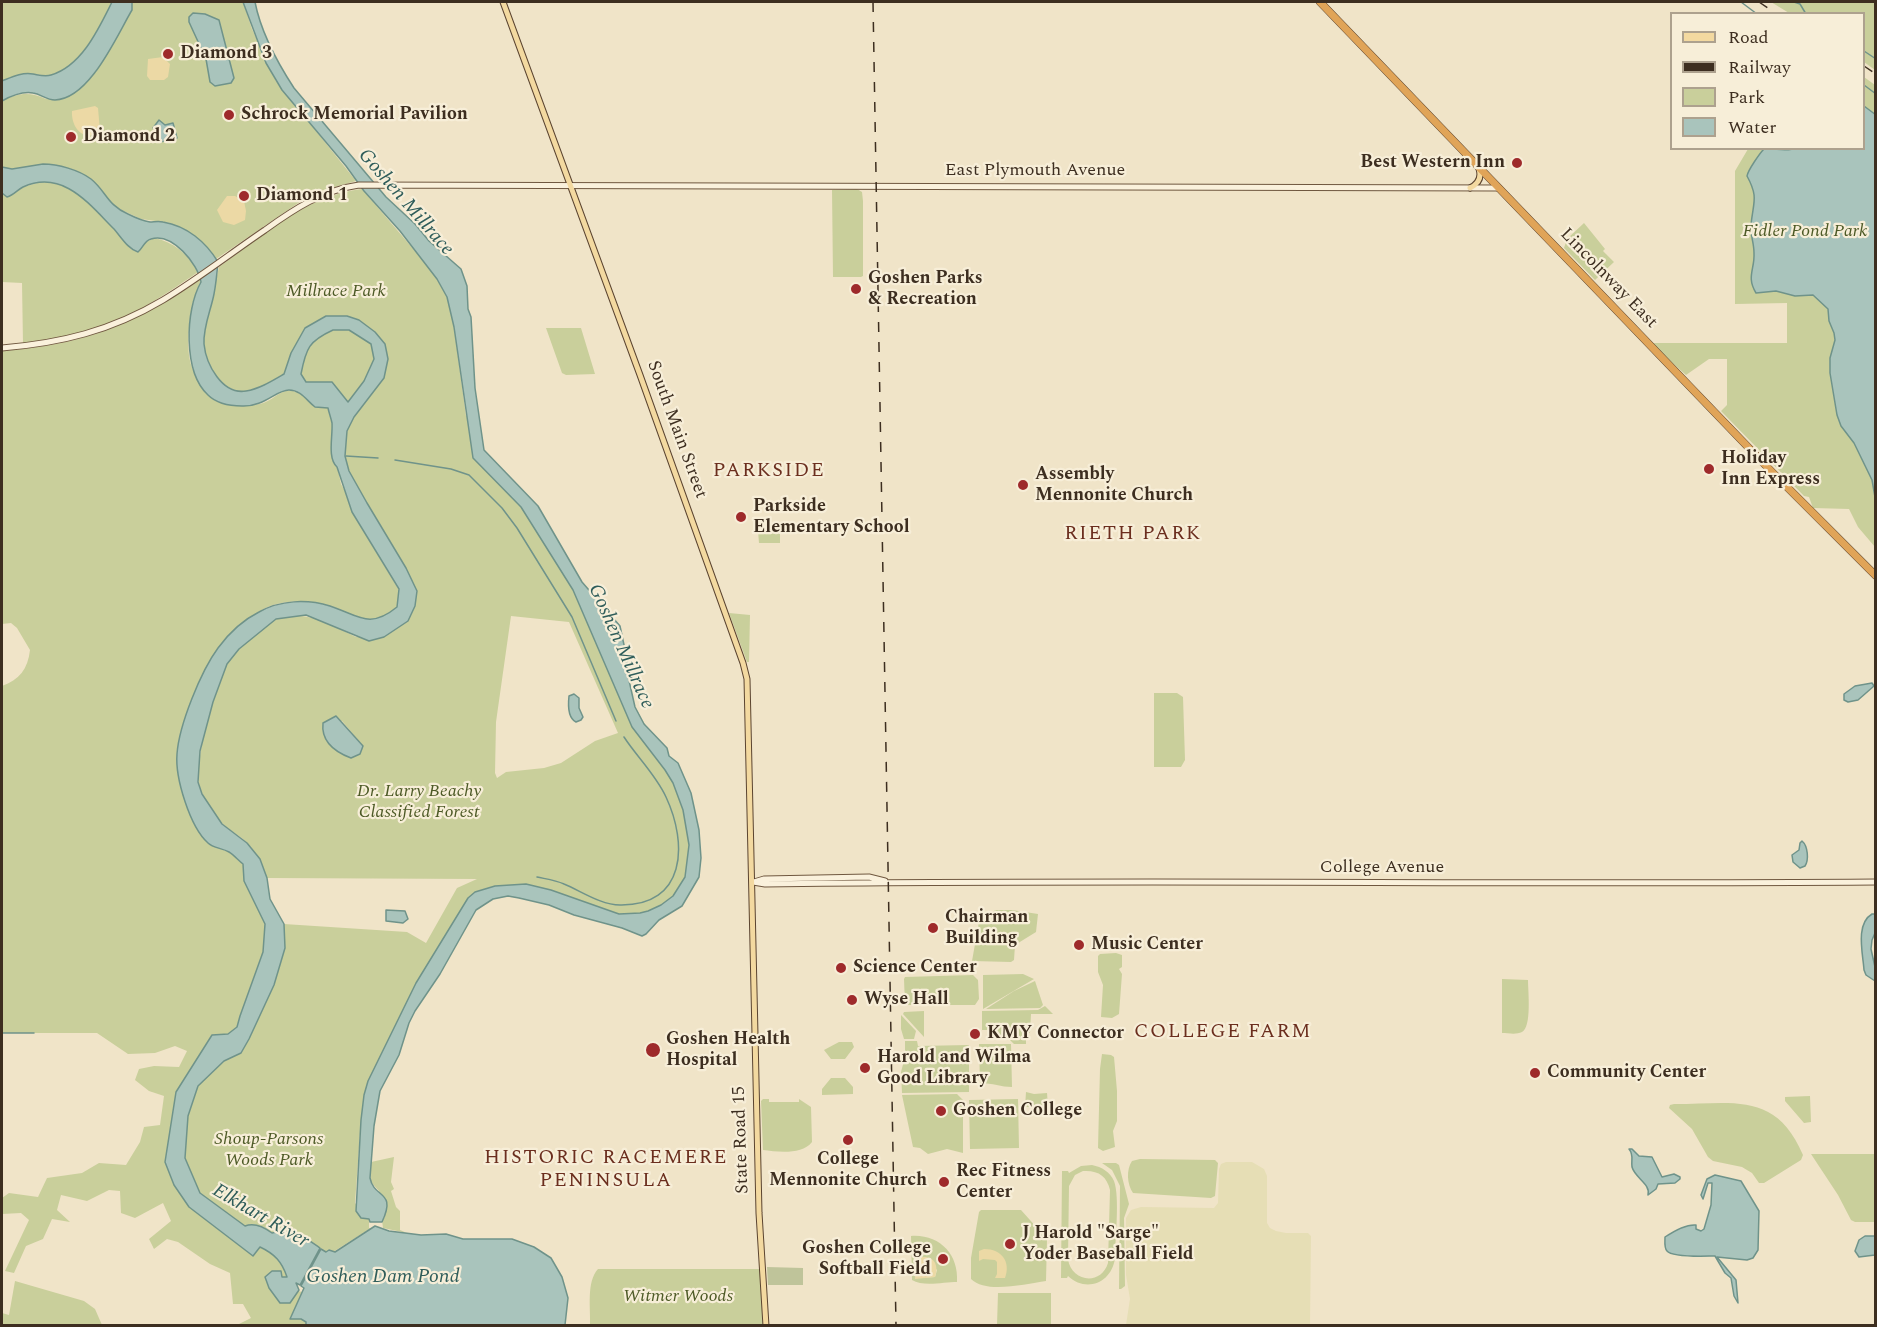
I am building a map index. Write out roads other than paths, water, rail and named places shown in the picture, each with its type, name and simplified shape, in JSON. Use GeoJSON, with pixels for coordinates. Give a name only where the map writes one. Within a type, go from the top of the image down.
{"type":"FeatureCollection","features":[{"type":"Feature","properties":{"kind":"highway","name":"Lincolnway East"},"geometry":{"type":"LineString","coordinates":[[1320,2],[1875,576]]}},
{"type":"Feature","properties":{"kind":"main road","name":"South Main Street"},"geometry":{"type":"LineString","coordinates":[[503,2],[744,667],[749,701],[753,882]]}},
{"type":"Feature","properties":{"kind":"main road"},"geometry":{"type":"LineString","coordinates":[[1470,188],[1480,179],[1479,167]]}},
{"type":"Feature","properties":{"kind":"main road","name":"East Plymouth Avenue"},"geometry":{"type":"LineString","coordinates":[[2,348],[57,342],[96,332],[137,315],[309,201],[334,190],[353,186],[376,184],[1499,188]]}},
{"type":"Feature","properties":{"kind":"main road","name":"College Avenue"},"geometry":{"type":"LineString","coordinates":[[753,882],[765,884],[1875,882]]}},
{"type":"Feature","properties":{"kind":"main road","name":"State Road 15"},"geometry":{"type":"LineString","coordinates":[[753,882],[759,1204],[766,1326]]}},
{"type":"Feature","properties":{"kind":"water"},"geometry":{"type":"Polygon","coordinates":[[[112,2],[132,2],[132,10],[101,64],[80,89],[68,97],[55,100],[25,93],[2,101],[2,81],[25,74],[49,76],[72,63],[88,45],[112,2]]]}},
{"type":"Feature","properties":{"kind":"water","name":"Goshen Millrace"},"geometry":{"type":"Polygon","coordinates":[[[243,2],[255,2],[270,47],[294,88],[386,197],[415,224],[429,241],[461,269],[467,286],[468,309],[471,317],[475,388],[484,450],[538,506],[582,582],[620,626],[635,707],[644,724],[667,748],[669,756],[678,763],[691,793],[699,830],[701,858],[699,877],[682,906],[659,920],[642,936],[549,905],[508,896],[493,899],[476,910],[440,974],[415,1011],[399,1055],[380,1091],[374,1126],[370,1178],[372,1185],[386,1200],[386,1212],[382,1222],[370,1222],[369,1219],[361,1218],[356,1211],[364,1095],[368,1081],[416,983],[468,898],[475,892],[495,886],[526,884],[551,890],[619,914],[640,913],[661,905],[673,896],[685,877],[689,845],[683,810],[673,783],[632,727],[573,590],[521,507],[473,458],[454,327],[447,297],[437,279],[400,231],[364,191],[282,90],[266,63],[243,2]]]}},
{"type":"Feature","properties":{"kind":"water"},"geometry":{"type":"Polygon","coordinates":[[[193,13],[205,14],[219,20],[234,78],[231,83],[215,86],[210,82],[206,59],[189,22],[189,17],[193,13]]]}},
{"type":"Feature","properties":{"kind":"water","name":"Fidler Pond Park"},"geometry":{"type":"Polygon","coordinates":[[[1865,107],[1876,115],[1875,497],[1872,480],[1837,415],[1830,373],[1830,358],[1835,340],[1828,309],[1813,295],[1795,296],[1776,291],[1756,293],[1753,287],[1751,278],[1754,253],[1751,229],[1754,195],[1747,176],[1763,150],[1865,150],[1865,107]]]}},
{"type":"Feature","properties":{"kind":"water"},"geometry":{"type":"Polygon","coordinates":[[[159,120],[165,125],[173,123],[177,138],[160,142],[158,132],[153,128],[159,120]]]}},
{"type":"Feature","properties":{"kind":"water"},"geometry":{"type":"Polygon","coordinates":[[[49,164],[74,170],[91,179],[121,210],[144,221],[163,222],[180,227],[195,236],[208,248],[218,262],[214,294],[205,331],[205,352],[217,377],[230,388],[237,391],[251,390],[284,374],[291,353],[305,328],[326,316],[347,316],[359,320],[375,332],[385,344],[388,359],[384,378],[354,417],[347,431],[345,456],[349,471],[417,591],[415,606],[408,621],[384,637],[369,641],[306,615],[276,619],[239,649],[227,664],[213,702],[200,751],[198,782],[202,794],[222,824],[247,843],[260,859],[267,878],[270,899],[284,924],[285,948],[274,985],[241,1053],[224,1061],[198,1086],[188,1116],[185,1158],[200,1193],[245,1226],[259,1226],[272,1233],[292,1232],[320,1248],[300,1285],[296,1283],[299,1290],[290,1303],[280,1303],[269,1288],[265,1277],[272,1271],[281,1271],[282,1277],[287,1277],[277,1259],[260,1247],[253,1256],[189,1207],[174,1185],[165,1162],[176,1092],[212,1035],[228,1034],[237,1027],[263,952],[265,924],[244,881],[243,864],[229,852],[208,843],[195,826],[178,776],[177,754],[182,728],[192,699],[211,658],[227,637],[247,619],[276,605],[303,602],[330,606],[364,618],[379,618],[397,607],[399,589],[352,512],[332,458],[332,423],[328,408],[315,407],[293,390],[284,391],[250,406],[228,405],[208,395],[194,372],[189,340],[192,308],[201,282],[195,267],[183,251],[167,240],[159,238],[149,240],[138,252],[134,250],[85,200],[63,186],[51,182],[23,187],[7,197],[2,193],[2,167],[12,169],[49,164]],[[333,330],[314,342],[307,352],[301,374],[306,382],[332,382],[348,402],[364,381],[374,359],[371,344],[349,330],[333,330]]]}},
{"type":"Feature","properties":{"kind":"water"},"geometry":{"type":"Polygon","coordinates":[[[1872,683],[1874,686],[1858,700],[1848,702],[1844,700],[1844,694],[1855,686],[1872,683]]]}},
{"type":"Feature","properties":{"kind":"water"},"geometry":{"type":"Polygon","coordinates":[[[574,694],[579,698],[579,708],[583,717],[576,722],[571,718],[569,707],[569,696],[574,694]]]}},
{"type":"Feature","properties":{"kind":"water"},"geometry":{"type":"Polygon","coordinates":[[[336,716],[363,746],[360,754],[351,758],[330,745],[324,735],[323,723],[336,716]]]}},
{"type":"Feature","properties":{"kind":"water"},"geometry":{"type":"Polygon","coordinates":[[[1802,841],[1806,846],[1807,857],[1805,866],[1800,868],[1793,862],[1792,855],[1799,850],[1802,841]]]}},
{"type":"Feature","properties":{"kind":"water"},"geometry":{"type":"Polygon","coordinates":[[[386,910],[405,911],[408,919],[403,923],[386,921],[386,910]]]}},
{"type":"Feature","properties":{"kind":"water"},"geometry":{"type":"Polygon","coordinates":[[[1872,914],[1875,914],[1875,933],[1871,949],[1875,981],[1866,975],[1864,970],[1862,948],[1863,925],[1872,914]]]}},
{"type":"Feature","properties":{"kind":"water"},"geometry":{"type":"Polygon","coordinates":[[[1629,1149],[1639,1156],[1652,1157],[1662,1177],[1674,1174],[1680,1179],[1675,1183],[1658,1184],[1656,1189],[1648,1195],[1645,1184],[1632,1167],[1632,1155],[1629,1149]]]}},
{"type":"Feature","properties":{"kind":"water"},"geometry":{"type":"Polygon","coordinates":[[[1715,1175],[1741,1181],[1759,1211],[1758,1250],[1753,1258],[1747,1260],[1717,1257],[1736,1280],[1738,1303],[1734,1296],[1731,1278],[1725,1273],[1715,1256],[1676,1255],[1667,1251],[1665,1246],[1665,1237],[1680,1228],[1696,1225],[1696,1229],[1701,1231],[1704,1229],[1711,1205],[1712,1183],[1708,1183],[1703,1199],[1701,1195],[1707,1179],[1715,1175]]]}},
{"type":"Feature","properties":{"kind":"water","name":"Goshen Dam Pond"},"geometry":{"type":"Polygon","coordinates":[[[375,1226],[389,1231],[421,1235],[446,1234],[463,1239],[512,1239],[534,1247],[551,1258],[562,1277],[568,1298],[565,1325],[306,1326],[306,1322],[301,1319],[290,1319],[304,1288],[301,1286],[321,1249],[326,1252],[329,1250],[335,1252],[375,1226]]]}},
{"type":"Feature","properties":{"kind":"water"},"geometry":{"type":"Polygon","coordinates":[[[1865,1236],[1875,1236],[1875,1255],[1859,1257],[1855,1251],[1859,1240],[1865,1236]]]}},
{"type":"Feature","properties":{"kind":"waterway"},"geometry":{"type":"LineString","coordinates":[[1741,2],[1754,12]]}},
{"type":"Feature","properties":{"kind":"waterway"},"geometry":{"type":"LineString","coordinates":[[1794,2],[1800,4],[1805,12]]}},
{"type":"Feature","properties":{"kind":"waterway"},"geometry":{"type":"LineString","coordinates":[[1865,52],[1876,59]]}},
{"type":"Feature","properties":{"kind":"waterway"},"geometry":{"type":"LineString","coordinates":[[1865,86],[1876,94]]}},
{"type":"Feature","properties":{"kind":"waterway"},"geometry":{"type":"LineString","coordinates":[[346,456],[378,458]]}},
{"type":"Feature","properties":{"kind":"waterway"},"geometry":{"type":"LineString","coordinates":[[395,460],[451,469],[469,475],[502,508],[517,528],[572,617],[616,721]]}},
{"type":"Feature","properties":{"kind":"waterway"},"geometry":{"type":"LineString","coordinates":[[537,877],[561,883],[606,903],[620,905],[642,903],[658,895],[669,884],[676,869],[679,852],[673,815],[657,781],[624,737]]}},
{"type":"Feature","properties":{"kind":"waterway"},"geometry":{"type":"LineString","coordinates":[[2,1033],[34,1033]]}},
{"type":"Feature","properties":{"kind":"railway"},"geometry":{"type":"LineString","coordinates":[[873,2],[896,1326]]}},
{"type":"Feature","properties":{"kind":"railway"},"geometry":{"type":"LineString","coordinates":[[1759,2],[1774,12]]}},
{"type":"Feature","properties":{"kind":"railway"},"geometry":{"type":"LineString","coordinates":[[1865,67],[1876,74]]}},
{"type":"Feature","properties":{"kind":"place","name":"Diamond 3"},"geometry":{"type":"Point","coordinates":[168,54]}},
{"type":"Feature","properties":{"kind":"place","name":"Schrock Memorial Pavilion"},"geometry":{"type":"Point","coordinates":[229,115]}},
{"type":"Feature","properties":{"kind":"place","name":"Diamond 2"},"geometry":{"type":"Point","coordinates":[71,137]}},
{"type":"Feature","properties":{"kind":"place","name":"Best Western Inn"},"geometry":{"type":"Point","coordinates":[1517,163]}},
{"type":"Feature","properties":{"kind":"place","name":"Diamond 1"},"geometry":{"type":"Point","coordinates":[244,196]}},
{"type":"Feature","properties":{"kind":"place","name":"Goshen Parks & Recreation"},"geometry":{"type":"Point","coordinates":[856,289]}},
{"type":"Feature","properties":{"kind":"place","name":"Holiday Inn Express"},"geometry":{"type":"Point","coordinates":[1709,469]}},
{"type":"Feature","properties":{"kind":"place","name":"Assembly Mennonite Church"},"geometry":{"type":"Point","coordinates":[1023,485]}},
{"type":"Feature","properties":{"kind":"place","name":"Parkside Elementary School"},"geometry":{"type":"Point","coordinates":[741,517]}},
{"type":"Feature","properties":{"kind":"place","name":"Chairman Building"},"geometry":{"type":"Point","coordinates":[933,928]}},
{"type":"Feature","properties":{"kind":"place","name":"Music Center"},"geometry":{"type":"Point","coordinates":[1079,945]}},
{"type":"Feature","properties":{"kind":"place","name":"Science Center"},"geometry":{"type":"Point","coordinates":[841,968]}},
{"type":"Feature","properties":{"kind":"place","name":"Wyse Hall"},"geometry":{"type":"Point","coordinates":[852,1000]}},
{"type":"Feature","properties":{"kind":"place","name":"KMY Connector"},"geometry":{"type":"Point","coordinates":[975,1034]}},
{"type":"Feature","properties":{"kind":"place","name":"Goshen Health Hospital"},"geometry":{"type":"Point","coordinates":[653,1050]}},
{"type":"Feature","properties":{"kind":"place","name":"Harold and Wilma Good Library"},"geometry":{"type":"Point","coordinates":[865,1068]}},
{"type":"Feature","properties":{"kind":"place","name":"Community Center"},"geometry":{"type":"Point","coordinates":[1535,1073]}},
{"type":"Feature","properties":{"kind":"place","name":"Goshen College"},"geometry":{"type":"Point","coordinates":[941,1111]}},
{"type":"Feature","properties":{"kind":"place","name":"College Mennonite Church"},"geometry":{"type":"Point","coordinates":[848,1140]}},
{"type":"Feature","properties":{"kind":"place","name":"Rec Fitness Center"},"geometry":{"type":"Point","coordinates":[944,1182]}},
{"type":"Feature","properties":{"kind":"place","name":"J Harold \"Sarge\" Yoder Baseball Field"},"geometry":{"type":"Point","coordinates":[1010,1244]}},
{"type":"Feature","properties":{"kind":"place","name":"Goshen College Softball Field"},"geometry":{"type":"Point","coordinates":[943,1259]}},
{"type":"Feature","properties":{"kind":"district","name":"PARKSIDE"},"geometry":{"type":"Point","coordinates":[769,472]}},
{"type":"Feature","properties":{"kind":"district","name":"RIETH PARK"},"geometry":{"type":"Point","coordinates":[1133,535]}},
{"type":"Feature","properties":{"kind":"district","name":"COLLEGE FARM"},"geometry":{"type":"Point","coordinates":[1223,1033]}},
{"type":"Feature","properties":{"kind":"district","name":"HISTORIC RACEMERE PENINSULA"},"geometry":{"type":"Point","coordinates":[606,1170]}},
{"type":"Feature","properties":{"kind":"park label","name":"Millrace Park"},"geometry":{"type":"Point","coordinates":[336,292]}},
{"type":"Feature","properties":{"kind":"park label","name":"Dr. Larry Beachy Classified Forest"},"geometry":{"type":"Point","coordinates":[419,802]}},
{"type":"Feature","properties":{"kind":"park label","name":"Shoup-Parsons Woods Park"},"geometry":{"type":"Point","coordinates":[269,1150]}},
{"type":"Feature","properties":{"kind":"park label","name":"Witmer Woods"},"geometry":{"type":"Point","coordinates":[678,1297]}},
{"type":"Feature","properties":{"kind":"water label","name":"Elkhart River"},"geometry":{"type":"Point","coordinates":[260,1217]}}]}
